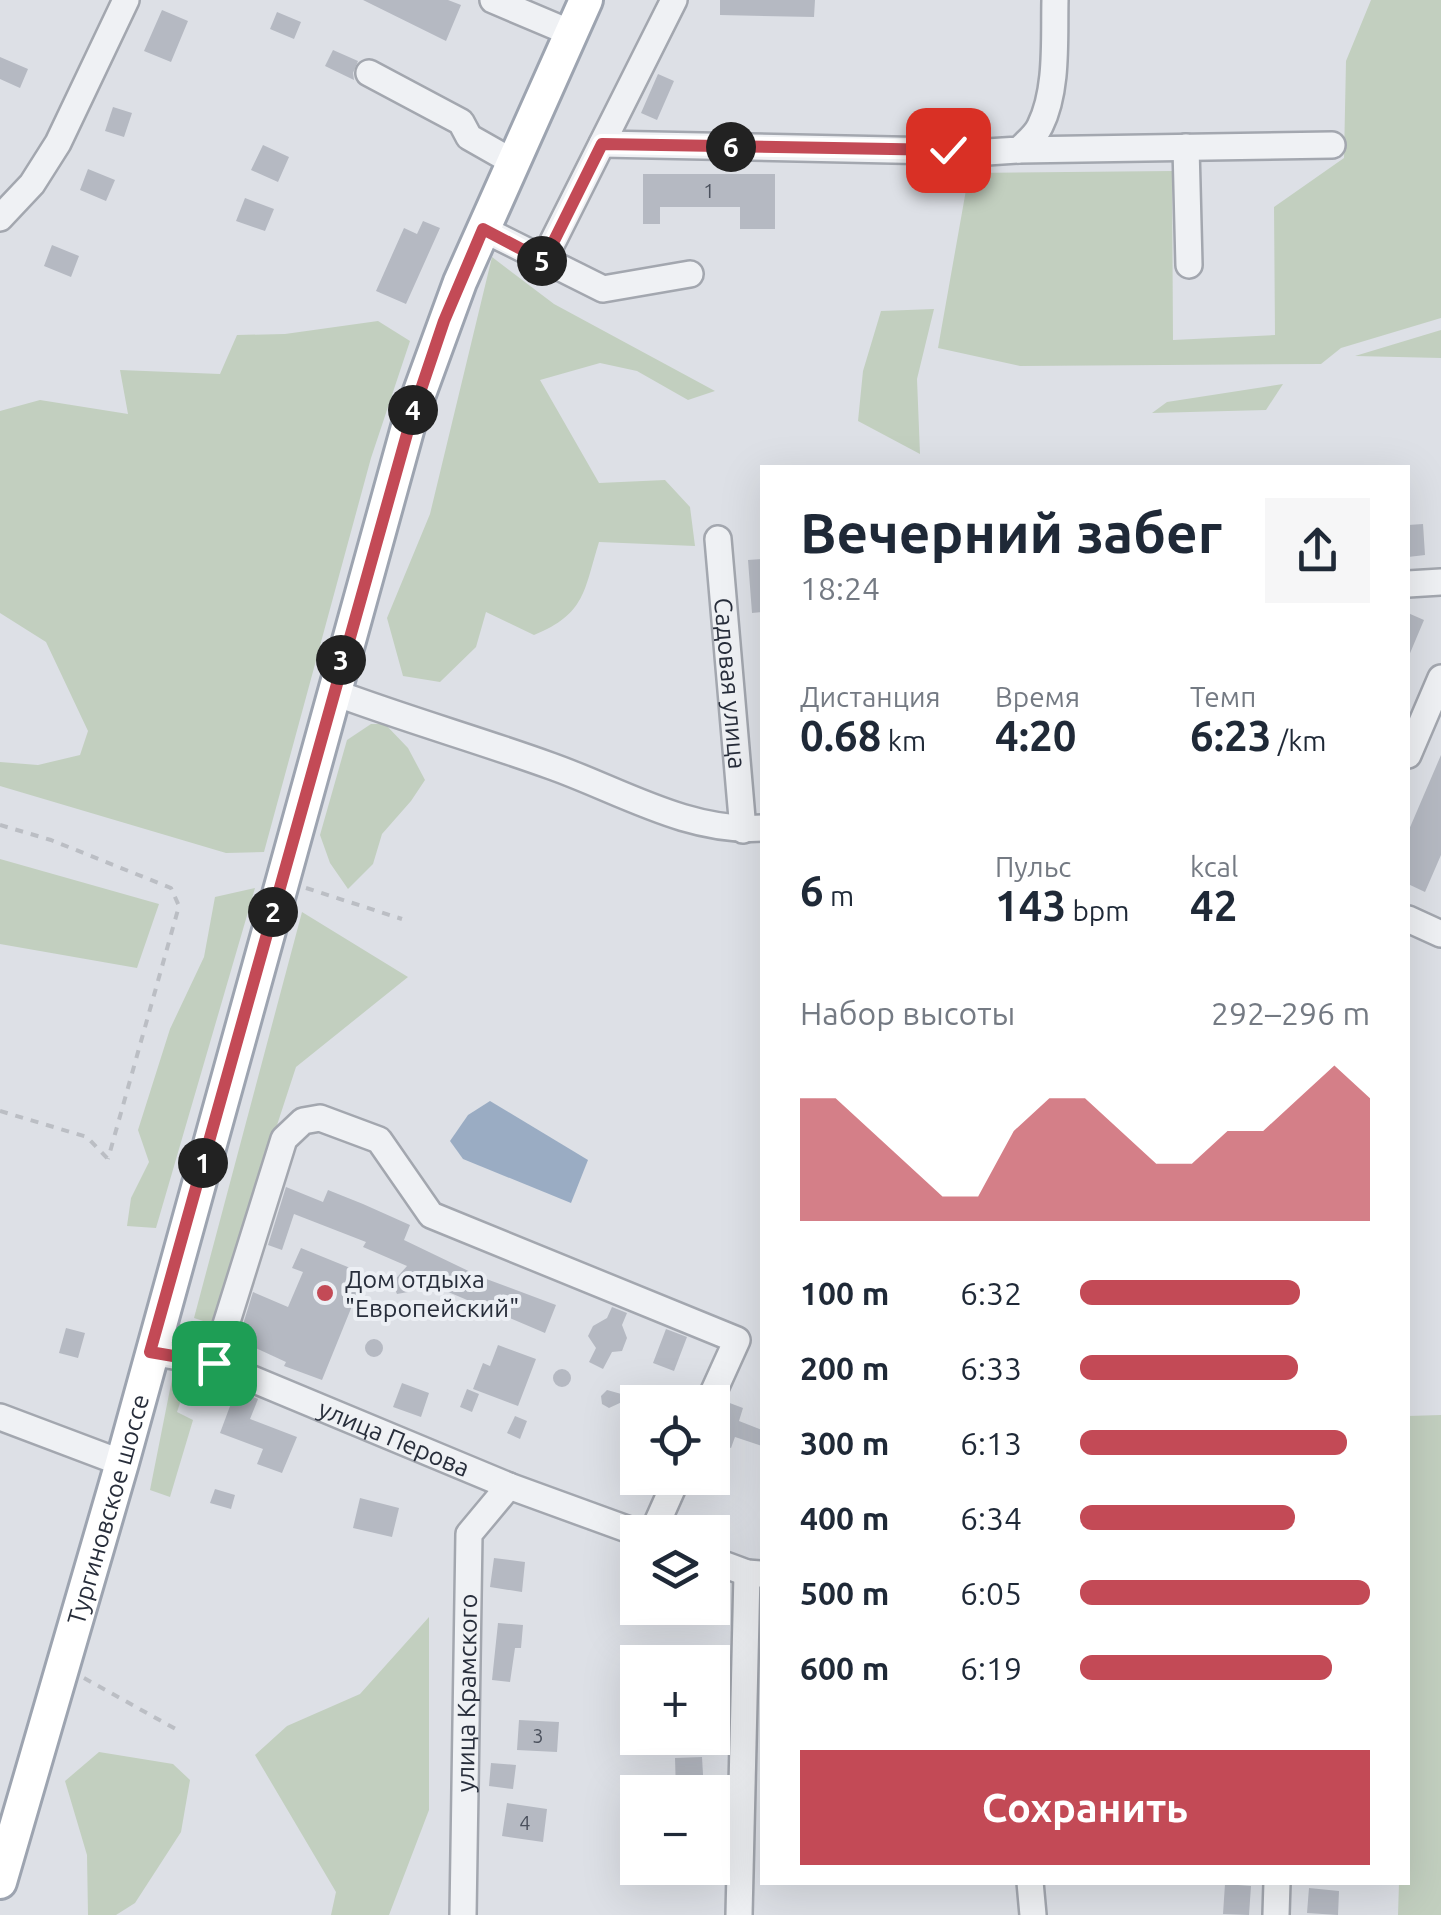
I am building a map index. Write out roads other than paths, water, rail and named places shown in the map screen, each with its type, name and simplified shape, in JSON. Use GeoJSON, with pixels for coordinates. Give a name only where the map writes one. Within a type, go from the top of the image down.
{"type":"FeatureCollection","features":[{"type":"Feature","properties":{"kind":"main road","name":"Тургиновское шоссе"},"geometry":{"type":"LineString","coordinates":[[0,1882],[122,1463],[333,692],[422,383],[483,229],[586,0]]}},
{"type":"Feature","properties":{"kind":"street"},"geometry":{"type":"LineString","coordinates":[[0,218],[32,184],[58,143],[126,0]]}},
{"type":"Feature","properties":{"kind":"street"},"geometry":{"type":"LineString","coordinates":[[492,0],[572,33]]}},
{"type":"Feature","properties":{"kind":"street"},"geometry":{"type":"LineString","coordinates":[[544,261],[674,0]]}},
{"type":"Feature","properties":{"kind":"street"},"geometry":{"type":"LineString","coordinates":[[1019,150],[1040,129],[1047,105],[1054,54],[1055,0]]}},
{"type":"Feature","properties":{"kind":"street"},"geometry":{"type":"LineString","coordinates":[[369,73],[461,122],[469,137],[513,162]]}},
{"type":"Feature","properties":{"kind":"street"},"geometry":{"type":"LineString","coordinates":[[602,144],[987,152],[1332,145]]}},
{"type":"Feature","properties":{"kind":"street"},"geometry":{"type":"LineString","coordinates":[[1186,147],[1190,265]]}},
{"type":"Feature","properties":{"kind":"street"},"geometry":{"type":"LineString","coordinates":[[483,229],[602,289],[690,274]]}},
{"type":"Feature","properties":{"kind":"street","name":"Садовая улица"},"geometry":{"type":"LineString","coordinates":[[718,539],[753,829]]}},
{"type":"Feature","properties":{"kind":"street"},"geometry":{"type":"LineString","coordinates":[[1410,584],[1441,582]]}},
{"type":"Feature","properties":{"kind":"street"},"geometry":{"type":"LineString","coordinates":[[1410,750],[1441,678]]}},
{"type":"Feature","properties":{"kind":"street"},"geometry":{"type":"LineString","coordinates":[[333,692],[406,720],[559,768],[686,820],[753,829]]}},
{"type":"Feature","properties":{"kind":"street"},"geometry":{"type":"LineString","coordinates":[[1410,920],[1441,934]]}},
{"type":"Feature","properties":{"kind":"street"},"geometry":{"type":"LineString","coordinates":[[214,1363],[284,1138],[303,1122],[320,1118],[379,1140],[431,1215],[737,1340],[717,1385]]}},
{"type":"Feature","properties":{"kind":"street","name":"улица Перова"},"geometry":{"type":"LineString","coordinates":[[150,1352],[214,1363],[509,1486],[620,1526]]}},
{"type":"Feature","properties":{"kind":"street"},"geometry":{"type":"LineString","coordinates":[[0,1417],[122,1463]]}},
{"type":"Feature","properties":{"kind":"street","name":"улица Крамского"},"geometry":{"type":"LineString","coordinates":[[463,1915],[469,1534],[509,1486]]}},
{"type":"Feature","properties":{"kind":"street"},"geometry":{"type":"LineString","coordinates":[[730,1565],[755,1573],[739,1915]]}},
{"type":"Feature","properties":{"kind":"street"},"geometry":{"type":"LineString","coordinates":[[1030,1885],[1033,1915]]}},
{"type":"Feature","properties":{"kind":"street"},"geometry":{"type":"LineString","coordinates":[[1276,1885],[1276,1915]]}},
{"type":"Feature","properties":{"kind":"water"},"geometry":{"type":"Polygon","coordinates":[[[490,1101],[588,1160],[571,1203],[463,1159],[450,1141],[468,1115],[490,1101]]]}},
{"type":"Feature","properties":{"kind":"place","name":"Дом отдыха \"Европейский\""},"geometry":{"type":"Point","coordinates":[325,1293]}}]}
